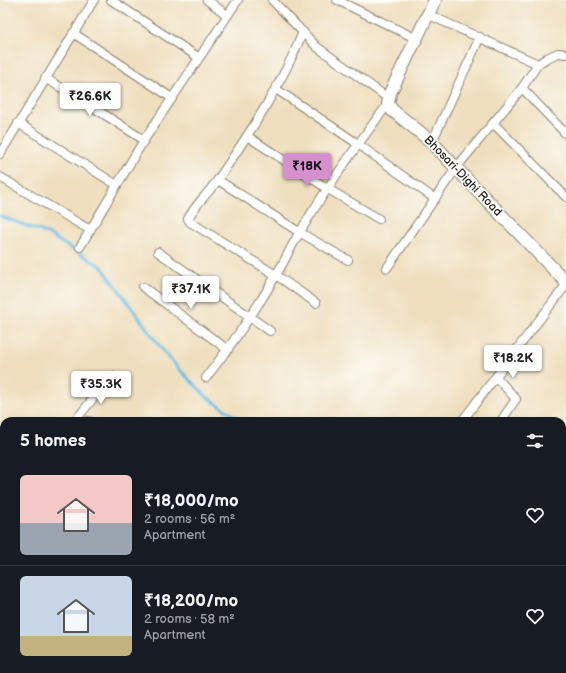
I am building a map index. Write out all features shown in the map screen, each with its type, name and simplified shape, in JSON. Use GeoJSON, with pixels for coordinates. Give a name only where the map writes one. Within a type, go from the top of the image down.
{"type":"FeatureCollection","features":[{"type":"Feature","properties":{"kind":"street"},"geometry":{"type":"LineString","coordinates":[[0,154],[94,0]]}},
{"type":"Feature","properties":{"kind":"street"},"geometry":{"type":"LineString","coordinates":[[111,0],[198,57]]}},
{"type":"Feature","properties":{"kind":"street"},"geometry":{"type":"LineString","coordinates":[[207,0],[227,15]]}},
{"type":"Feature","properties":{"kind":"street"},"geometry":{"type":"LineString","coordinates":[[80,247],[144,140],[198,57],[238,0]]}},
{"type":"Feature","properties":{"kind":"street"},"geometry":{"type":"LineString","coordinates":[[272,0],[317,47],[388,101]]}},
{"type":"Feature","properties":{"kind":"street"},"geometry":{"type":"LineString","coordinates":[[337,0],[417,39]]}},
{"type":"Feature","properties":{"kind":"street"},"geometry":{"type":"LineString","coordinates":[[206,378],[228,350],[250,317],[300,232],[388,101],[435,0]]}},
{"type":"Feature","properties":{"kind":"street"},"geometry":{"type":"LineString","coordinates":[[429,14],[538,64]]}},
{"type":"Feature","properties":{"kind":"street"},"geometry":{"type":"LineString","coordinates":[[303,32],[292,59],[276,89],[218,180],[188,219],[190,222],[276,275],[316,303]]}},
{"type":"Feature","properties":{"kind":"street"},"geometry":{"type":"LineString","coordinates":[[73,33],[172,98]]}},
{"type":"Feature","properties":{"kind":"street"},"geometry":{"type":"LineString","coordinates":[[432,142],[480,37]]}},
{"type":"Feature","properties":{"kind":"street"},"geometry":{"type":"LineString","coordinates":[[387,268],[456,168],[522,88],[538,64],[558,53],[566,54]]}},
{"type":"Feature","properties":{"kind":"street"},"geometry":{"type":"LineString","coordinates":[[45,78],[144,140]]}},
{"type":"Feature","properties":{"kind":"street"},"geometry":{"type":"LineString","coordinates":[[522,88],[566,134]]}},
{"type":"Feature","properties":{"kind":"street"},"geometry":{"type":"LineString","coordinates":[[276,89],[358,144],[434,199]]}},
{"type":"Feature","properties":{"kind":"street","name":"Bhosari-Dighi Road"},"geometry":{"type":"LineString","coordinates":[[388,101],[392,110],[432,142],[566,282]]}},
{"type":"Feature","properties":{"kind":"street"},"geometry":{"type":"LineString","coordinates":[[18,123],[117,185]]}},
{"type":"Feature","properties":{"kind":"street"},"geometry":{"type":"LineString","coordinates":[[493,123],[566,197]]}},
{"type":"Feature","properties":{"kind":"street"},"geometry":{"type":"LineString","coordinates":[[247,136],[328,189],[379,219]]}},
{"type":"Feature","properties":{"kind":"street"},"geometry":{"type":"LineString","coordinates":[[0,177],[90,230]]}},
{"type":"Feature","properties":{"kind":"street"},"geometry":{"type":"LineString","coordinates":[[218,180],[300,232],[348,260]]}},
{"type":"Feature","properties":{"kind":"street"},"geometry":{"type":"LineString","coordinates":[[158,252],[270,331]]}},
{"type":"Feature","properties":{"kind":"street"},"geometry":{"type":"LineString","coordinates":[[465,417],[566,285]]}},
{"type":"Feature","properties":{"kind":"street"},"geometry":{"type":"LineString","coordinates":[[143,287],[228,350]]}},
{"type":"Feature","properties":{"kind":"street"},"geometry":{"type":"LineString","coordinates":[[78,417],[111,376]]}},
{"type":"Feature","properties":{"kind":"street"},"geometry":{"type":"LineString","coordinates":[[496,377],[516,399],[504,417]]}},
{"type":"Feature","properties":{"kind":"waterway"},"geometry":{"type":"LineString","coordinates":[[0,216],[46,233],[102,267],[164,352],[179,369],[207,397],[236,417]]}}]}
